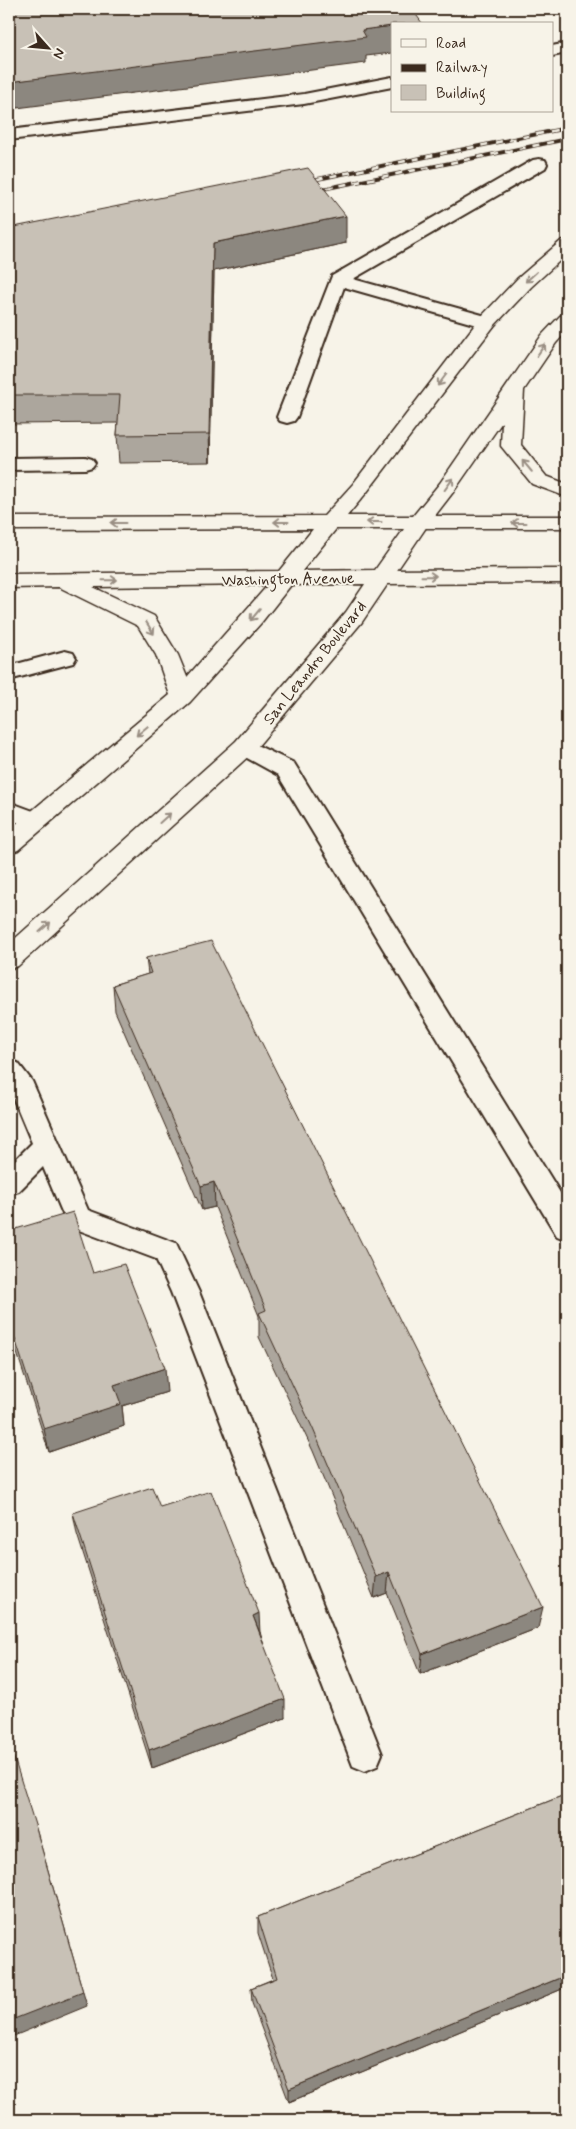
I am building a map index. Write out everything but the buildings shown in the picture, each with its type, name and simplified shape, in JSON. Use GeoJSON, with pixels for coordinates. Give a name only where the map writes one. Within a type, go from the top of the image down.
{"type":"FeatureCollection","features":[{"type":"Feature","properties":{"kind":"main road"},"geometry":{"type":"LineString","coordinates":[[9,844],[182,697],[360,488],[487,322],[524,283],[567,245]]}},
{"type":"Feature","properties":{"kind":"main road","name":"San Leandro Boulevard"},"geometry":{"type":"LineString","coordinates":[[9,959],[244,747],[354,617],[380,577],[419,522],[447,487],[549,339],[567,320]]}},
{"type":"Feature","properties":{"kind":"main road"},"geometry":{"type":"LineString","coordinates":[[514,390],[511,446],[539,480],[567,491]]}},
{"type":"Feature","properties":{"kind":"main road"},"geometry":{"type":"LineString","coordinates":[[9,523],[567,522]]}},
{"type":"Feature","properties":{"kind":"main road","name":"Washington Avenue"},"geometry":{"type":"LineString","coordinates":[[9,581],[286,577],[567,576]]}},
{"type":"Feature","properties":{"kind":"main road"},"geometry":{"type":"LineString","coordinates":[[62,581],[146,621],[167,655],[182,697]]}},
{"type":"Feature","properties":{"kind":"lane"},"geometry":{"type":"LineString","coordinates":[[554,51],[567,48]]}},
{"type":"Feature","properties":{"kind":"lane"},"geometry":{"type":"LineString","coordinates":[[9,135],[304,99],[391,82]]}},
{"type":"Feature","properties":{"kind":"lane"},"geometry":{"type":"LineString","coordinates":[[287,417],[338,280],[539,164]]}},
{"type":"Feature","properties":{"kind":"lane"},"geometry":{"type":"LineString","coordinates":[[338,280],[487,322]]}},
{"type":"Feature","properties":{"kind":"lane"},"geometry":{"type":"LineString","coordinates":[[9,464],[85,463]]}},
{"type":"Feature","properties":{"kind":"lane"},"geometry":{"type":"LineString","coordinates":[[9,673],[66,658]]}},
{"type":"Feature","properties":{"kind":"lane"},"geometry":{"type":"LineString","coordinates":[[244,747],[286,769],[567,1228]]}},
{"type":"Feature","properties":{"kind":"lane"},"geometry":{"type":"LineString","coordinates":[[9,810],[36,821]]}},
{"type":"Feature","properties":{"kind":"lane"},"geometry":{"type":"LineString","coordinates":[[9,1070],[18,1082],[78,1218],[166,1251],[185,1292],[365,1754]]}},
{"type":"Feature","properties":{"kind":"lane"},"geometry":{"type":"LineString","coordinates":[[9,1183],[47,1146]]}},
{"type":"Feature","properties":{"kind":"railway"},"geometry":{"type":"LineString","coordinates":[[303,182],[567,128]]}},
{"type":"Feature","properties":{"kind":"railway"},"geometry":{"type":"LineString","coordinates":[[313,191],[567,139]]}}]}
